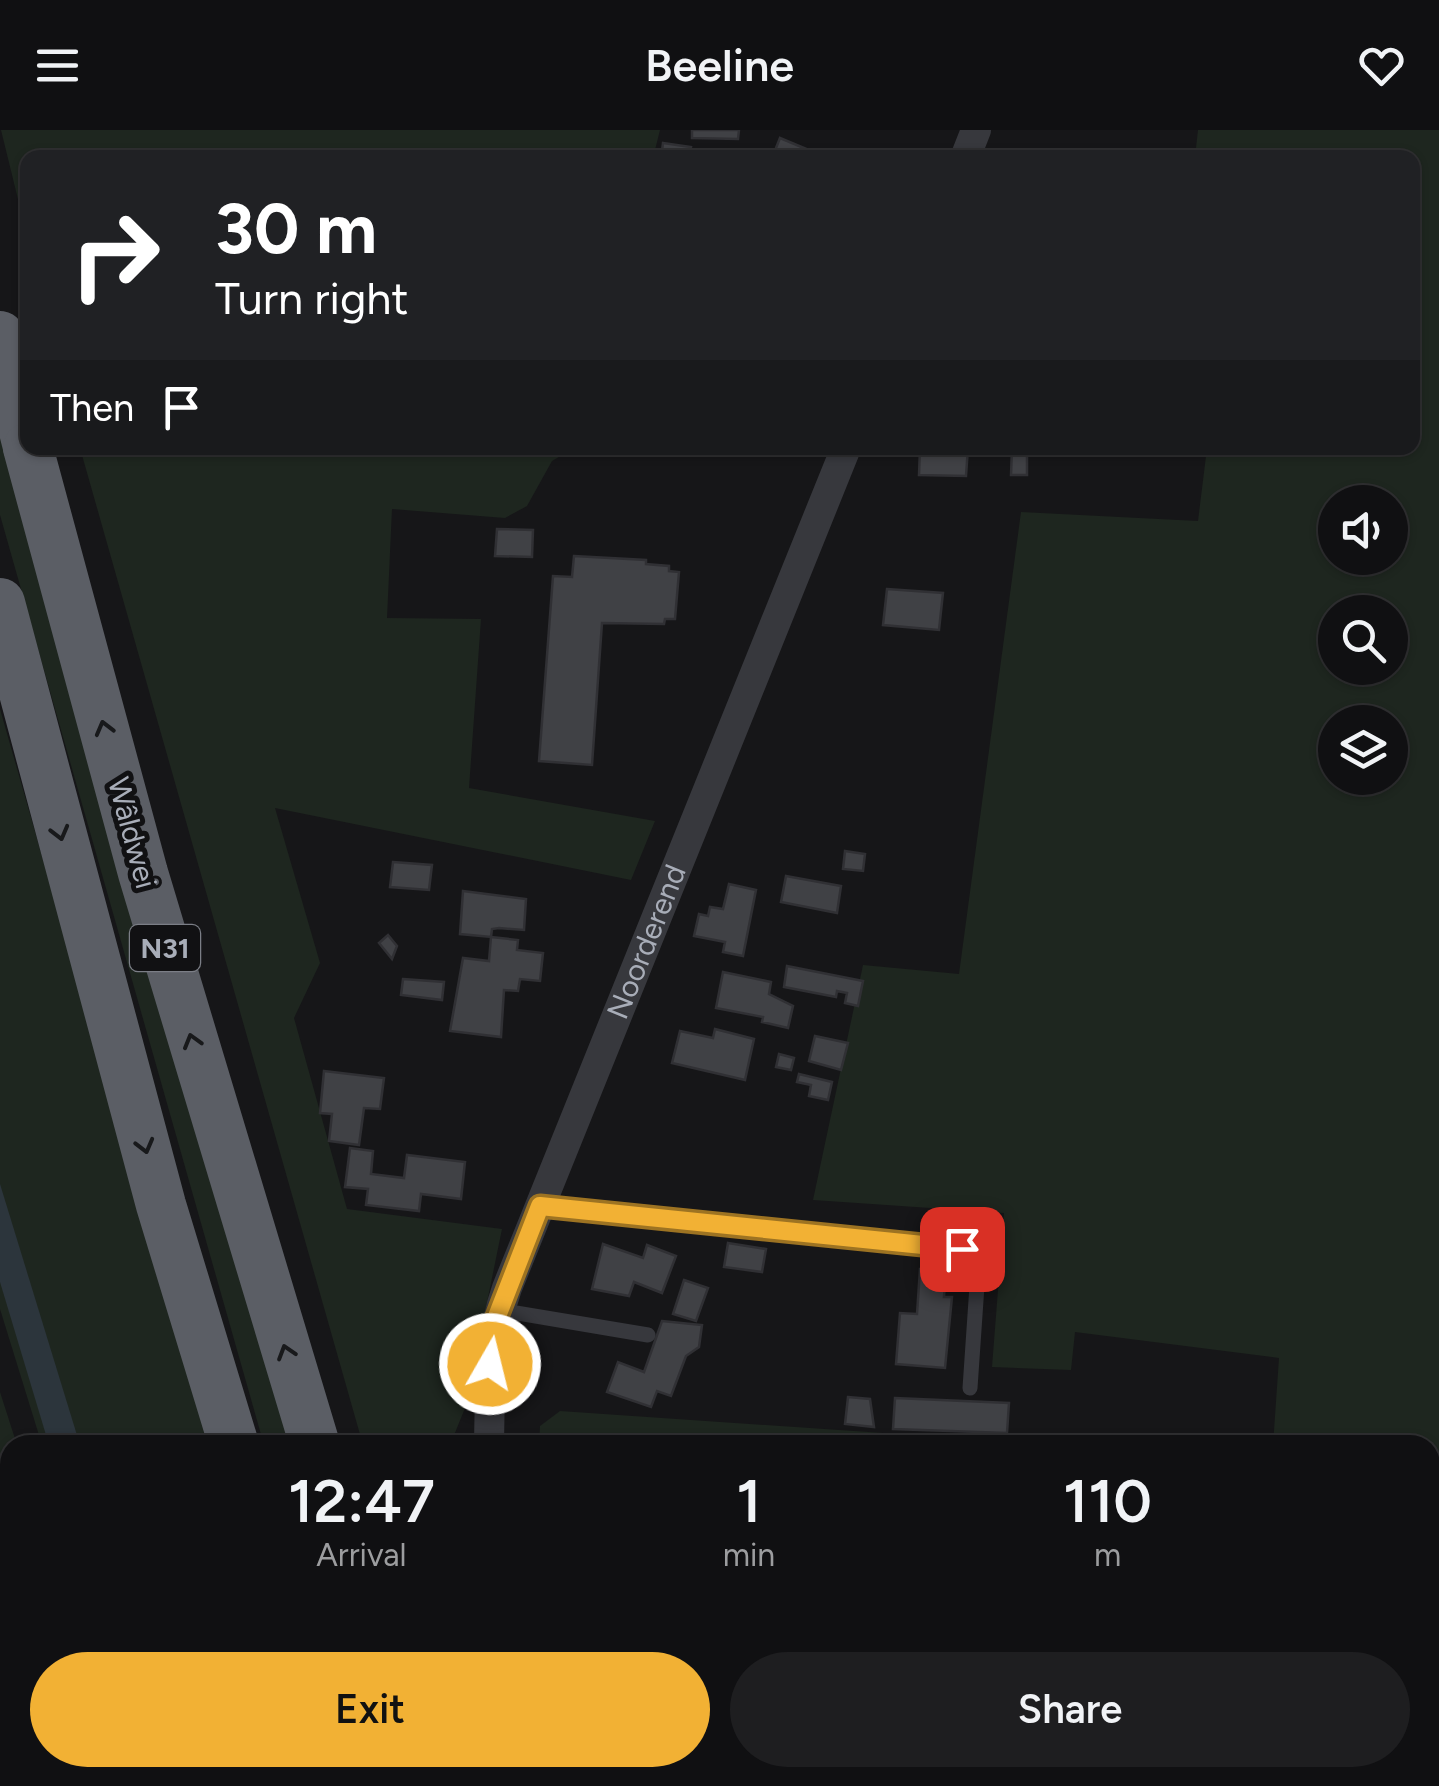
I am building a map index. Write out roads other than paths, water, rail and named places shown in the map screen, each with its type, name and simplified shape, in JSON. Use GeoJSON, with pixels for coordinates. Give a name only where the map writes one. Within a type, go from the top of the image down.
{"type":"FeatureCollection","features":[{"type":"Feature","properties":{"kind":"highway","name":"Wâldwei"},"geometry":{"type":"LineString","coordinates":[[0,336],[20,415]]}},
{"type":"Feature","properties":{"kind":"highway","name":"Wâldwei"},"geometry":{"type":"LineString","coordinates":[[30,455],[143,873],[312,1435]]}},
{"type":"Feature","properties":{"kind":"highway","name":"N31"},"geometry":{"type":"LineString","coordinates":[[0,603],[161,1204],[231,1435]]}},
{"type":"Feature","properties":{"kind":"street","name":"Noorderend"},"geometry":{"type":"LineString","coordinates":[[488,1435],[490,1364],[499,1310],[843,455]]}},
{"type":"Feature","properties":{"kind":"lane"},"geometry":{"type":"LineString","coordinates":[[540,1206],[962,1249],[972,1256],[978,1271],[970,1388]]}},
{"type":"Feature","properties":{"kind":"lane"},"geometry":{"type":"LineString","coordinates":[[499,1310],[648,1334]]}}]}
